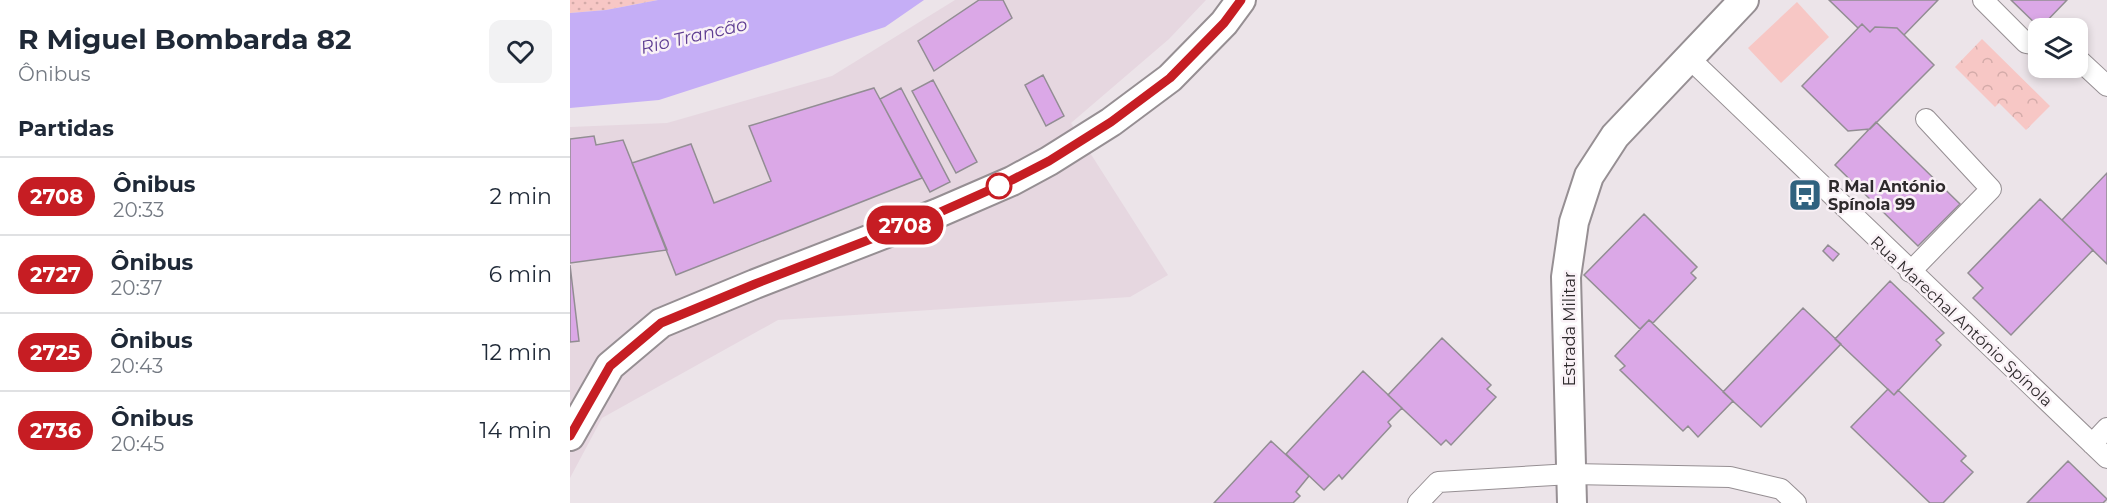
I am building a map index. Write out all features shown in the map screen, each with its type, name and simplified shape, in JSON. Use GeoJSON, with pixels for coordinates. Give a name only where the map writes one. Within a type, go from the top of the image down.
{"type":"FeatureCollection","features":[{"type":"Feature","properties":{"kind":"main road"},"geometry":{"type":"LineString","coordinates":[[570,436],[610,366],[661,323],[938,213],[1049,161],[1111,122],[1170,78],[1224,23],[1241,0]]}},
{"type":"Feature","properties":{"kind":"main road","name":"Estrada Militar"},"geometry":{"type":"LineString","coordinates":[[1572,503],[1566,277],[1574,222],[1589,176],[1615,136],[1744,0]]}},
{"type":"Feature","properties":{"kind":"street"},"geometry":{"type":"LineString","coordinates":[[1983,0],[2028,43]]}},
{"type":"Feature","properties":{"kind":"street","name":"Rua Marechal António Spínola"},"geometry":{"type":"LineString","coordinates":[[1689,58],[1910,272],[2107,458]]}},
{"type":"Feature","properties":{"kind":"street"},"geometry":{"type":"LineString","coordinates":[[2088,68],[2107,86]]}},
{"type":"Feature","properties":{"kind":"street"},"geometry":{"type":"LineString","coordinates":[[1910,272],[1991,189],[1926,119]]}},
{"type":"Feature","properties":{"kind":"street"},"geometry":{"type":"LineString","coordinates":[[2092,444],[2107,428]]}},
{"type":"Feature","properties":{"kind":"street"},"geometry":{"type":"LineString","coordinates":[[1418,503],[1438,482],[1571,474],[1731,477],[1781,489],[1796,503]]}},
{"type":"Feature","properties":{"kind":"shaded area"},"geometry":{"type":"Polygon","coordinates":[[[955,0],[1206,0],[1169,39],[1071,123],[1168,275],[1130,297],[778,320],[602,418],[570,478],[570,127],[667,123],[832,76],[955,0]]]}},
{"type":"Feature","properties":{"kind":"green space"},"geometry":{"type":"Polygon","coordinates":[[[570,0],[658,0],[606,10],[570,13],[570,0]]]}},
{"type":"Feature","properties":{"kind":"green space"},"geometry":{"type":"Polygon","coordinates":[[[1797,2],[1829,37],[1781,83],[1748,48],[1797,2]]]}},
{"type":"Feature","properties":{"kind":"green space"},"geometry":{"type":"Polygon","coordinates":[[[1982,39],[2050,106],[2026,130],[1999,103],[1995,107],[1955,67],[1982,39]]]}},
{"type":"Feature","properties":{"kind":"water","name":"Rio Trancão"},"geometry":{"type":"Polygon","coordinates":[[[658,0],[924,0],[885,27],[659,100],[570,108],[570,13],[606,10],[658,0]]]}},
{"type":"Feature","properties":{"kind":"building"},"geometry":{"type":"Polygon","coordinates":[[[979,0],[1003,0],[1012,18],[934,71],[918,41],[979,0]]]}},
{"type":"Feature","properties":{"kind":"building"},"geometry":{"type":"Polygon","coordinates":[[[1829,0],[1938,0],[1904,35],[1897,28],[1875,27],[1870,32],[1862,24],[1858,28],[1829,0]]]}},
{"type":"Feature","properties":{"kind":"building"},"geometry":{"type":"Polygon","coordinates":[[[2011,0],[2067,0],[2050,18],[2030,18],[2011,0]]]}},
{"type":"Feature","properties":{"kind":"building"},"geometry":{"type":"Polygon","coordinates":[[[1862,24],[1870,32],[1875,27],[1897,28],[1934,65],[1870,129],[1848,131],[1802,86],[1862,24]]]}},
{"type":"Feature","properties":{"kind":"building"},"geometry":{"type":"Polygon","coordinates":[[[1043,75],[1064,116],[1046,126],[1025,85],[1043,75]]]}},
{"type":"Feature","properties":{"kind":"building"},"geometry":{"type":"Polygon","coordinates":[[[933,80],[977,162],[956,173],[912,91],[933,80]]]}},
{"type":"Feature","properties":{"kind":"building"},"geometry":{"type":"Polygon","coordinates":[[[874,88],[922,178],[676,275],[632,163],[691,144],[714,203],[771,181],[749,126],[874,88]]]}},
{"type":"Feature","properties":{"kind":"building"},"geometry":{"type":"Polygon","coordinates":[[[901,88],[950,182],[930,192],[880,99],[901,88]]]}},
{"type":"Feature","properties":{"kind":"building"},"geometry":{"type":"Polygon","coordinates":[[[1876,122],[1960,204],[1918,246],[1835,165],[1876,122]]]}},
{"type":"Feature","properties":{"kind":"building"},"geometry":{"type":"Polygon","coordinates":[[[594,136],[596,145],[623,140],[667,250],[570,263],[570,139],[594,136]]]}},
{"type":"Feature","properties":{"kind":"building"},"geometry":{"type":"Polygon","coordinates":[[[2107,173],[2107,264],[2062,220],[2107,173]]]}},
{"type":"Feature","properties":{"kind":"building"},"geometry":{"type":"Polygon","coordinates":[[[2040,199],[2093,250],[2011,335],[1973,298],[1983,288],[1968,273],[2040,199]]]}},
{"type":"Feature","properties":{"kind":"building"},"geometry":{"type":"Polygon","coordinates":[[[1644,214],[1697,267],[1691,273],[1696,278],[1653,323],[1649,320],[1640,329],[1584,275],[1644,214]]]}},
{"type":"Feature","properties":{"kind":"building"},"geometry":{"type":"Polygon","coordinates":[[[1828,245],[1839,254],[1833,261],[1823,251],[1828,245]]]}},
{"type":"Feature","properties":{"kind":"building"},"geometry":{"type":"Polygon","coordinates":[[[570,265],[579,341],[570,342],[570,265]]]}},
{"type":"Feature","properties":{"kind":"building"},"geometry":{"type":"Polygon","coordinates":[[[1890,281],[1944,333],[1936,340],[1941,345],[1894,395],[1835,339],[1890,281]]]}},
{"type":"Feature","properties":{"kind":"building"},"geometry":{"type":"Polygon","coordinates":[[[1803,308],[1841,344],[1761,427],[1723,392],[1803,308]]]}},
{"type":"Feature","properties":{"kind":"building"},"geometry":{"type":"Polygon","coordinates":[[[1649,320],[1733,401],[1698,437],[1688,426],[1683,431],[1620,370],[1625,366],[1615,356],[1649,320]]]}},
{"type":"Feature","properties":{"kind":"building"},"geometry":{"type":"Polygon","coordinates":[[[1442,338],[1491,385],[1487,389],[1496,397],[1451,445],[1446,440],[1441,445],[1388,395],[1442,338]]]}},
{"type":"Feature","properties":{"kind":"building"},"geometry":{"type":"Polygon","coordinates":[[[1363,371],[1402,408],[1388,422],[1391,426],[1342,479],[1339,475],[1324,490],[1286,454],[1363,371]]]}},
{"type":"Feature","properties":{"kind":"building"},"geometry":{"type":"Polygon","coordinates":[[[1888,389],[1894,395],[1898,390],[1966,456],[1961,461],[1973,472],[1943,503],[1930,503],[1851,427],[1888,389]]]}},
{"type":"Feature","properties":{"kind":"building"},"geometry":{"type":"Polygon","coordinates":[[[1271,441],[1309,476],[1296,492],[1300,496],[1293,503],[1214,503],[1271,441]]]}},
{"type":"Feature","properties":{"kind":"building"},"geometry":{"type":"Polygon","coordinates":[[[2068,461],[2107,499],[2103,503],[2027,503],[2068,461]]]}},
{"type":"Feature","properties":{"kind":"bus line","name":"2708"},"geometry":{"type":"LineString","coordinates":[[570,436],[610,366],[661,323],[938,213],[1049,161],[1111,122],[1170,78],[1198,52],[1241,0]]}},
{"type":"Feature","properties":{"kind":"place","name":"R Mal António Spínola 99"},"geometry":{"type":"Point","coordinates":[1805,195]}}]}
